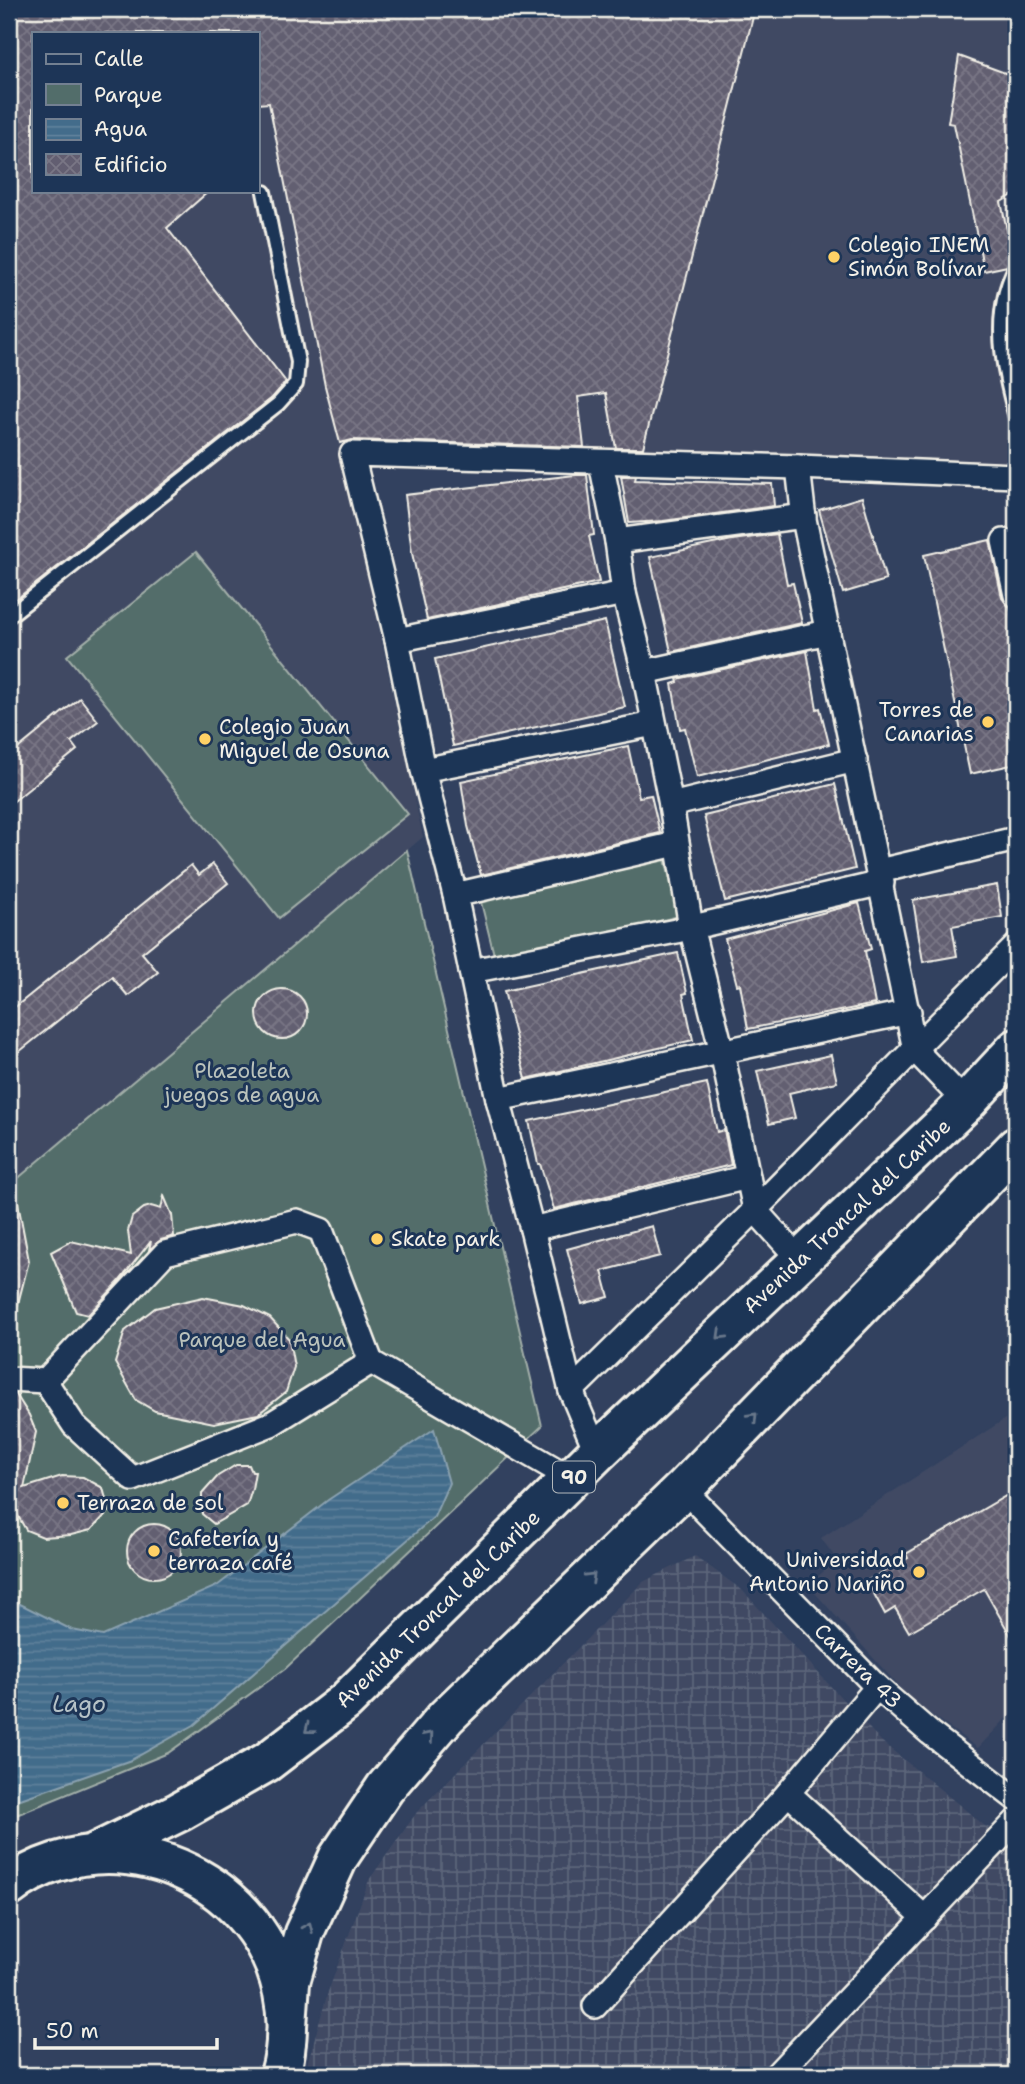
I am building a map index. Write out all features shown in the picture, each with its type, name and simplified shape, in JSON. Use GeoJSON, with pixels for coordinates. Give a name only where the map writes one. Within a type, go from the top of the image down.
{"type":"FeatureCollection","features":[{"type":"Feature","properties":{"kind":"highway","name":"Avenida Troncal del Caribe"},"geometry":{"type":"LineString","coordinates":[[93,1854],[179,1812],[267,1762],[345,1702],[585,1466],[966,1103],[1016,1049]]}},
{"type":"Feature","properties":{"kind":"highway"},"geometry":{"type":"LineString","coordinates":[[284,2066],[290,1982],[304,1933],[338,1858],[385,1787],[446,1717],[683,1489],[1016,1147]]}},
{"type":"Feature","properties":{"kind":"highway"},"geometry":{"type":"LineString","coordinates":[[9,1887],[42,1867],[93,1854],[131,1854],[169,1863],[203,1879],[234,1903],[258,1932],[276,1966],[285,2003],[284,2066]]}},
{"type":"Feature","properties":{"kind":"street"},"geometry":{"type":"LineString","coordinates":[[585,1466],[532,1228],[498,1099],[455,895],[423,770],[397,640],[352,454],[1016,476]]}},
{"type":"Feature","properties":{"kind":"street"},"geometry":{"type":"LineString","coordinates":[[601,463],[617,541],[624,593],[644,673],[671,805],[691,928],[722,1052],[755,1210],[800,1261]]}},
{"type":"Feature","properties":{"kind":"street"},"geometry":{"type":"LineString","coordinates":[[797,467],[804,516],[915,1050],[966,1103]]}},
{"type":"Feature","properties":{"kind":"street"},"geometry":{"type":"LineString","coordinates":[[617,541],[804,516]]}},
{"type":"Feature","properties":{"kind":"street"},"geometry":{"type":"LineString","coordinates":[[1004,541],[1016,595]]}},
{"type":"Feature","properties":{"kind":"street"},"geometry":{"type":"LineString","coordinates":[[397,640],[624,593]]}},
{"type":"Feature","properties":{"kind":"street"},"geometry":{"type":"LineString","coordinates":[[644,673],[828,632]]}},
{"type":"Feature","properties":{"kind":"street"},"geometry":{"type":"LineString","coordinates":[[423,770],[654,724]]}},
{"type":"Feature","properties":{"kind":"street"},"geometry":{"type":"LineString","coordinates":[[671,805],[855,760]]}},
{"type":"Feature","properties":{"kind":"street"},"geometry":{"type":"LineString","coordinates":[[471,971],[691,928],[1016,839]]}},
{"type":"Feature","properties":{"kind":"street"},"geometry":{"type":"LineString","coordinates":[[455,895],[676,844]]}},
{"type":"Feature","properties":{"kind":"street"},"geometry":{"type":"LineString","coordinates":[[570,1391],[755,1210],[1016,946]]}},
{"type":"Feature","properties":{"kind":"street"},"geometry":{"type":"LineString","coordinates":[[498,1099],[909,1012]]}},
{"type":"Feature","properties":{"kind":"street"},"geometry":{"type":"LineString","coordinates":[[532,1228],[748,1177]]}},
{"type":"Feature","properties":{"kind":"street"},"geometry":{"type":"LineString","coordinates":[[45,1381],[165,1253],[297,1221],[321,1230],[372,1362],[585,1466]]}},
{"type":"Feature","properties":{"kind":"street"},"geometry":{"type":"LineString","coordinates":[[45,1381],[74,1425],[133,1479],[271,1424],[372,1362]]}},
{"type":"Feature","properties":{"kind":"street"},"geometry":{"type":"LineString","coordinates":[[9,1379],[45,1381]]}},
{"type":"Feature","properties":{"kind":"street","name":"Carrera 43"},"geometry":{"type":"LineString","coordinates":[[683,1489],[877,1687],[930,1733],[1016,1800]]}},
{"type":"Feature","properties":{"kind":"street"},"geometry":{"type":"LineString","coordinates":[[595,2006],[788,1793],[877,1687]]}},
{"type":"Feature","properties":{"kind":"street"},"geometry":{"type":"LineString","coordinates":[[788,1793],[925,1917]]}},
{"type":"Feature","properties":{"kind":"street"},"geometry":{"type":"LineString","coordinates":[[776,2075],[1016,1821]]}},
{"type":"Feature","properties":{"kind":"lane"},"geometry":{"type":"LineString","coordinates":[[9,616],[278,404],[296,384],[298,362],[264,192]]}},
{"type":"Feature","properties":{"kind":"lane"},"geometry":{"type":"LineString","coordinates":[[1016,266],[1003,298],[1000,317],[1004,365],[1016,418]]}},
{"type":"Feature","properties":{"kind":"shaded area"},"geometry":{"type":"Polygon","coordinates":[[[9,9],[1016,9],[1016,466],[340,444],[423,837],[9,1186],[9,9]]]}},
{"type":"Feature","properties":{"kind":"shaded area","name":"Universidad Antonio Nariño"},"geometry":{"type":"Polygon","coordinates":[[[1016,1412],[1016,1708],[978,1748],[912,1701],[808,1585],[837,1560],[821,1538],[1016,1412]]]}},
{"type":"Feature","properties":{"kind":"shaded area"},"geometry":{"type":"Polygon","coordinates":[[[695,1556],[742,1590],[881,1741],[985,1826],[1016,1839],[1016,2075],[304,2075],[328,1992],[369,1880],[417,1812],[643,1582],[695,1556]]]}},
{"type":"Feature","properties":{"kind":"green space"},"geometry":{"type":"Polygon","coordinates":[[[196,552],[408,814],[279,918],[67,656],[196,552]]]}},
{"type":"Feature","properties":{"kind":"green space","name":"Parque del Agua"},"geometry":{"type":"Polygon","coordinates":[[[407,850],[542,1426],[285,1669],[168,1753],[9,1818],[9,1186],[407,850]]]}},
{"type":"Feature","properties":{"kind":"green space"},"geometry":{"type":"Polygon","coordinates":[[[664,855],[679,916],[496,963],[481,902],[664,855]]]}},
{"type":"Feature","properties":{"kind":"water","name":"Lago"},"geometry":{"type":"Polygon","coordinates":[[[434,1429],[449,1483],[434,1517],[194,1725],[131,1760],[9,1803],[9,1595],[16,1602],[72,1630],[103,1636],[217,1586],[328,1500],[434,1429]]]}},
{"type":"Feature","properties":{"kind":"building"},"geometry":{"type":"Polygon","coordinates":[[[9,9],[755,9],[643,448],[616,448],[606,393],[578,397],[584,447],[352,440],[340,443],[325,386],[269,103],[259,104],[259,32],[32,32],[32,192],[208,192],[167,228],[286,382],[272,398],[9,605],[9,9]]]}},
{"type":"Feature","properties":{"kind":"building"},"geometry":{"type":"Polygon","coordinates":[[[959,56],[1016,77],[1016,193],[1001,202],[1013,258],[1007,266],[984,271],[954,124],[948,123],[959,56]]]}},
{"type":"Feature","properties":{"kind":"building"},"geometry":{"type":"Polygon","coordinates":[[[587,475],[594,535],[589,536],[599,582],[427,620],[412,553],[405,495],[587,475]]]}},
{"type":"Feature","properties":{"kind":"building"},"geometry":{"type":"Polygon","coordinates":[[[621,476],[636,476],[635,480],[772,484],[774,506],[629,523],[621,476]]]}},
{"type":"Feature","properties":{"kind":"building"},"geometry":{"type":"Polygon","coordinates":[[[862,497],[886,580],[843,593],[819,510],[862,497]]]}},
{"type":"Feature","properties":{"kind":"building"},"geometry":{"type":"Polygon","coordinates":[[[777,534],[787,584],[793,583],[802,623],[671,652],[650,557],[732,540],[777,534]]]}},
{"type":"Feature","properties":{"kind":"building"},"geometry":{"type":"Polygon","coordinates":[[[990,540],[1002,598],[1010,608],[1016,633],[1016,764],[970,774],[924,555],[990,540]]]}},
{"type":"Feature","properties":{"kind":"building"},"geometry":{"type":"Polygon","coordinates":[[[605,621],[625,707],[453,746],[435,659],[605,621]]]}},
{"type":"Feature","properties":{"kind":"building"},"geometry":{"type":"Polygon","coordinates":[[[807,651],[817,709],[820,708],[829,744],[697,777],[685,728],[680,729],[672,684],[678,682],[677,679],[807,651]]]}},
{"type":"Feature","properties":{"kind":"building"},"geometry":{"type":"Polygon","coordinates":[[[80,698],[98,721],[71,742],[77,750],[9,805],[9,756],[80,698]]]}},
{"type":"Feature","properties":{"kind":"building"},"geometry":{"type":"Polygon","coordinates":[[[628,746],[639,797],[651,795],[660,833],[481,875],[468,826],[461,781],[628,746]]]}},
{"type":"Feature","properties":{"kind":"building"},"geometry":{"type":"Polygon","coordinates":[[[835,784],[855,869],[725,901],[704,816],[835,784]]]}},
{"type":"Feature","properties":{"kind":"building"},"geometry":{"type":"Polygon","coordinates":[[[213,864],[228,883],[142,953],[158,972],[128,996],[112,977],[9,1060],[9,1012],[191,865],[199,875],[213,864]]]}},
{"type":"Feature","properties":{"kind":"building"},"geometry":{"type":"Polygon","coordinates":[[[997,885],[1002,917],[952,926],[957,956],[923,962],[913,900],[997,885]]]}},
{"type":"Feature","properties":{"kind":"building"},"geometry":{"type":"Polygon","coordinates":[[[859,903],[871,949],[865,951],[875,1004],[748,1029],[740,984],[737,985],[725,939],[859,903]]]}},
{"type":"Feature","properties":{"kind":"building"},"geometry":{"type":"Polygon","coordinates":[[[678,953],[693,1040],[526,1079],[504,991],[678,953]]]}},
{"type":"Feature","properties":{"kind":"building"},"geometry":{"type":"Polygon","coordinates":[[[282,989],[300,996],[307,1014],[300,1032],[282,1039],[264,1032],[257,1014],[264,996],[282,989]]]}},
{"type":"Feature","properties":{"kind":"building"},"geometry":{"type":"Polygon","coordinates":[[[831,1055],[837,1082],[789,1093],[795,1118],[769,1124],[757,1071],[831,1055]]]}},
{"type":"Feature","properties":{"kind":"building"},"geometry":{"type":"Polygon","coordinates":[[[707,1083],[717,1132],[724,1130],[731,1165],[554,1209],[538,1164],[529,1121],[707,1083]]]}},
{"type":"Feature","properties":{"kind":"building"},"geometry":{"type":"Polygon","coordinates":[[[164,1196],[172,1215],[174,1236],[161,1240],[149,1250],[151,1241],[88,1315],[76,1312],[51,1252],[71,1241],[131,1255],[128,1231],[132,1217],[151,1206],[161,1209],[164,1196]]]}},
{"type":"Feature","properties":{"kind":"building"},"geometry":{"type":"Polygon","coordinates":[[[18,1203],[29,1261],[15,1315],[9,1314],[9,1204],[18,1203]]]}},
{"type":"Feature","properties":{"kind":"building"},"geometry":{"type":"Polygon","coordinates":[[[652,1226],[660,1256],[602,1271],[609,1297],[582,1304],[567,1249],[652,1226]]]}},
{"type":"Feature","properties":{"kind":"building"},"geometry":{"type":"Polygon","coordinates":[[[203,1297],[244,1305],[270,1318],[289,1339],[294,1367],[286,1392],[258,1414],[214,1423],[155,1411],[136,1400],[115,1363],[125,1331],[155,1308],[203,1297]]]}},
{"type":"Feature","properties":{"kind":"building","name":"Terraza de sol"},"geometry":{"type":"Polygon","coordinates":[[[9,1393],[15,1393],[36,1432],[24,1488],[62,1476],[83,1477],[103,1488],[109,1511],[91,1530],[43,1537],[26,1530],[18,1516],[17,1520],[9,1519],[9,1393]]]}},
{"type":"Feature","properties":{"kind":"building"},"geometry":{"type":"Polygon","coordinates":[[[236,1465],[249,1465],[252,1472],[255,1472],[247,1505],[214,1524],[202,1514],[202,1494],[218,1476],[236,1465]]]}},
{"type":"Feature","properties":{"kind":"building"},"geometry":{"type":"Polygon","coordinates":[[[1016,1490],[1016,1645],[984,1589],[909,1632],[895,1608],[885,1614],[867,1581],[908,1558],[906,1554],[1016,1490]]]}},
{"type":"Feature","properties":{"kind":"building","name":"Cafetería y terraza café"},"geometry":{"type":"Polygon","coordinates":[[[159,1524],[169,1528],[177,1536],[181,1551],[177,1566],[169,1574],[149,1578],[139,1574],[131,1566],[127,1546],[131,1536],[139,1528],[159,1524]]]}},
{"type":"Feature","properties":{"kind":"place","name":"Colegio INEM Simón Bolívar"},"geometry":{"type":"Point","coordinates":[834,257]}},
{"type":"Feature","properties":{"kind":"place","name":"Torres de Canarias"},"geometry":{"type":"Point","coordinates":[988,722]}},
{"type":"Feature","properties":{"kind":"place","name":"Colegio Juan Miguel de Osuna"},"geometry":{"type":"Point","coordinates":[205,739]}},
{"type":"Feature","properties":{"kind":"place","name":"Skate park"},"geometry":{"type":"Point","coordinates":[377,1239]}},
{"type":"Feature","properties":{"kind":"place","name":"Terraza de sol"},"geometry":{"type":"Point","coordinates":[63,1503]}},
{"type":"Feature","properties":{"kind":"place","name":"Cafetería y terraza café"},"geometry":{"type":"Point","coordinates":[154,1551]}},
{"type":"Feature","properties":{"kind":"place","name":"Universidad Antonio Nariño"},"geometry":{"type":"Point","coordinates":[919,1572]}},
{"type":"Feature","properties":{"kind":"park label","name":"Plazoleta juegos de agua"},"geometry":{"type":"Point","coordinates":[242,1083]}}]}
